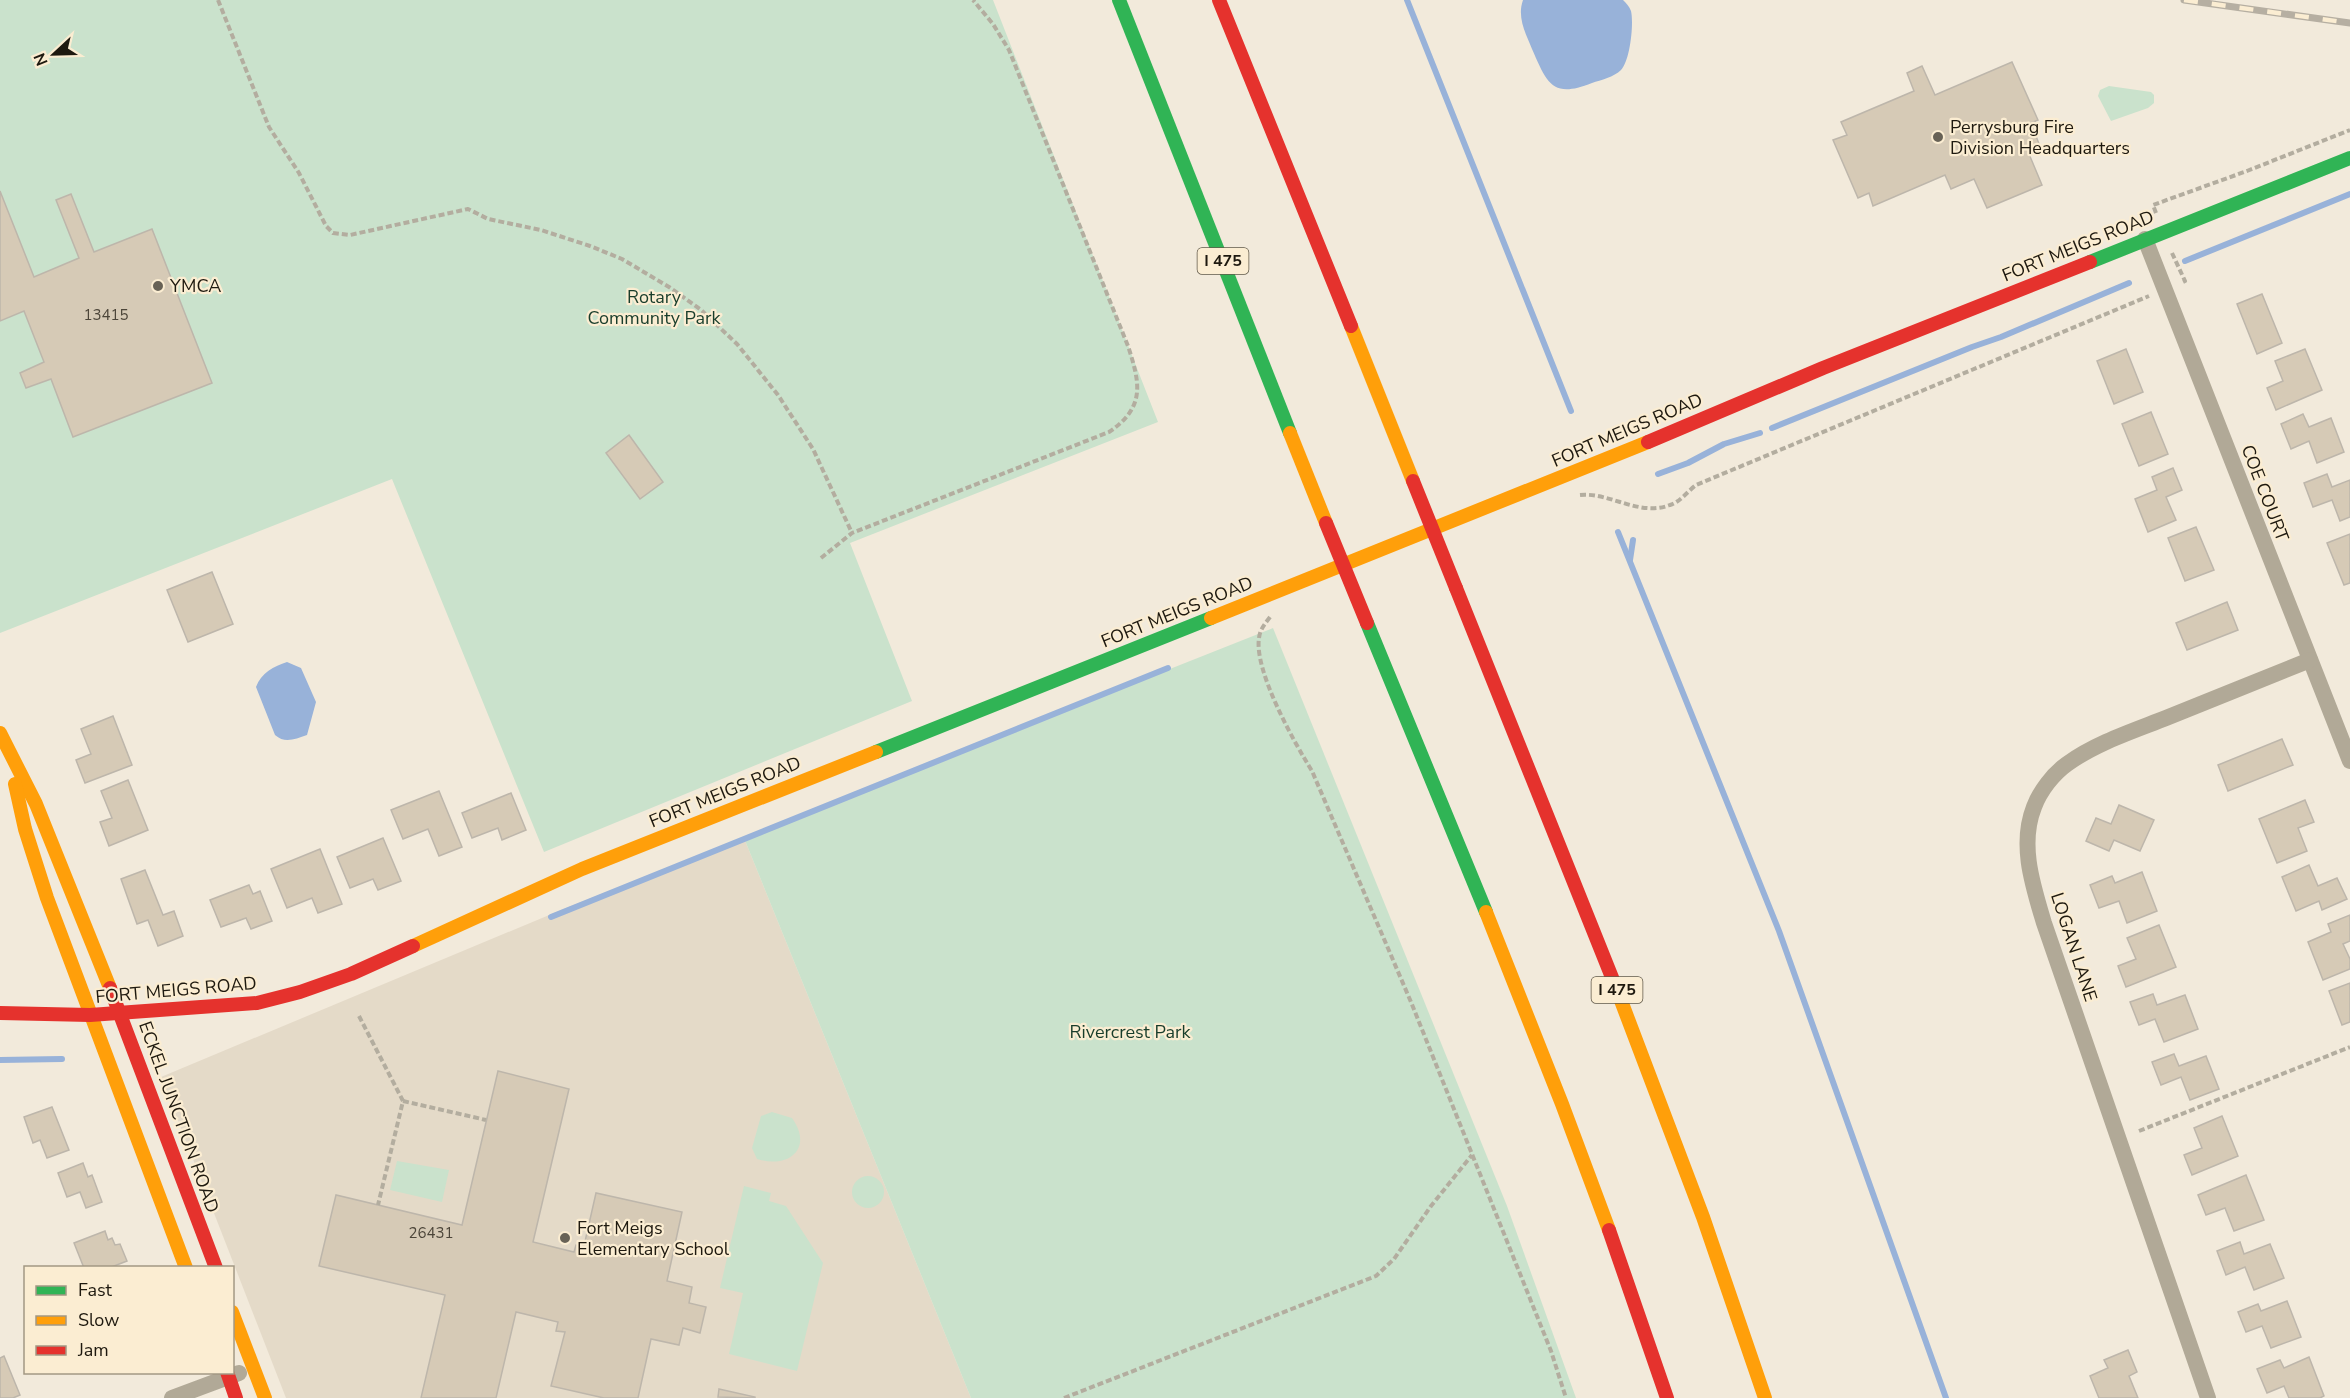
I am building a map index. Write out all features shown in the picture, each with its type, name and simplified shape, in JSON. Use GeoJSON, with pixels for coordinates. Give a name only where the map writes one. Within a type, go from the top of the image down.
{"type":"FeatureCollection","features":[{"type":"Feature","properties":{"kind":"main road","name":"I 475"},"geometry":{"type":"LineString","coordinates":[[1119,0],[1326,523],[1539,1046],[1601,1210],[1667,1398]]}},
{"type":"Feature","properties":{"kind":"main road","name":"I 475"},"geometry":{"type":"LineString","coordinates":[[1219,0],[1636,1038],[1703,1217],[1765,1398]]}},
{"type":"Feature","properties":{"kind":"main road","name":"FORT MEIGS ROAD"},"geometry":{"type":"LineString","coordinates":[[0,1013],[90,1015],[224,1007],[257,1003],[300,992],[351,974],[593,864],[1521,495],[1745,400],[2350,158]]}},
{"type":"Feature","properties":{"kind":"main road","name":"ECKEL JUNCTION ROAD"},"geometry":{"type":"LineString","coordinates":[[0,733],[36,804],[121,1014],[215,1266]]}},
{"type":"Feature","properties":{"kind":"main road","name":"ECKEL JUNCTION ROAD"},"geometry":{"type":"LineString","coordinates":[[6,748],[25,829],[47,898],[185,1266]]}},
{"type":"Feature","properties":{"kind":"main road"},"geometry":{"type":"LineString","coordinates":[[234,1317],[265,1398]]}},
{"type":"Feature","properties":{"kind":"main road"},"geometry":{"type":"LineString","coordinates":[[227,1375],[236,1398]]}},
{"type":"Feature","properties":{"kind":"street","name":"COE COURT"},"geometry":{"type":"LineString","coordinates":[[2145,239],[2350,761]]}},
{"type":"Feature","properties":{"kind":"street","name":"LOGAN LANE"},"geometry":{"type":"LineString","coordinates":[[2208,1398],[2044,923],[2031,880],[2027,837],[2029,822],[2038,799],[2066,764],[2132,731],[2310,660]]}},
{"type":"Feature","properties":{"kind":"street"},"geometry":{"type":"LineString","coordinates":[[234,1373],[253,1367]]}},
{"type":"Feature","properties":{"kind":"street"},"geometry":{"type":"LineString","coordinates":[[172,1398],[227,1375]]}},
{"type":"Feature","properties":{"kind":"path"},"geometry":{"type":"LineString","coordinates":[[218,0],[269,127],[299,173],[320,218],[333,232],[350,236],[468,209],[489,219],[541,230],[590,246],[645,272],[699,309],[737,344],[753,363],[813,448],[852,533]]}},
{"type":"Feature","properties":{"kind":"path"},"geometry":{"type":"LineString","coordinates":[[821,558],[852,533],[1109,432],[1128,417],[1137,397],[1138,375],[1128,346],[1009,50],[993,24],[973,0]]}},
{"type":"Feature","properties":{"kind":"path"},"geometry":{"type":"LineString","coordinates":[[2157,215],[2153,205],[2350,130]]}},
{"type":"Feature","properties":{"kind":"path"},"geometry":{"type":"LineString","coordinates":[[2173,255],[2184,281]]}},
{"type":"Feature","properties":{"kind":"path"},"geometry":{"type":"LineString","coordinates":[[1573,495],[1602,495],[1623,503],[1653,508],[1671,505],[1696,485],[2151,295]]}},
{"type":"Feature","properties":{"kind":"path"},"geometry":{"type":"LineString","coordinates":[[1276,613],[1262,627],[1259,639],[1263,667],[1295,745],[1316,780],[1411,1002],[1551,1351],[1566,1398]]}},
{"type":"Feature","properties":{"kind":"path"},"geometry":{"type":"LineString","coordinates":[[359,1016],[403,1101],[378,1205]]}},
{"type":"Feature","properties":{"kind":"path"},"geometry":{"type":"LineString","coordinates":[[2139,1131],[2350,1047]]}},
{"type":"Feature","properties":{"kind":"path"},"geometry":{"type":"LineString","coordinates":[[403,1101],[486,1120]]}},
{"type":"Feature","properties":{"kind":"path"},"geometry":{"type":"LineString","coordinates":[[1064,1398],[1376,1276],[1394,1259],[1431,1206],[1472,1155]]}},
{"type":"Feature","properties":{"kind":"shaded area","name":"Fort Meigs Elementary School"},"geometry":{"type":"Polygon","coordinates":[[[744,838],[971,1398],[286,1398],[161,1077],[566,908],[744,838]]]}},
{"type":"Feature","properties":{"kind":"green space","name":"Rotary Community Park"},"geometry":{"type":"Polygon","coordinates":[[[0,0],[993,0],[1158,422],[850,543],[912,701],[544,852],[392,479],[0,633],[0,0]]]}},
{"type":"Feature","properties":{"kind":"green space"},"geometry":{"type":"Polygon","coordinates":[[[2109,86],[2151,92],[2154,95],[2154,103],[2148,108],[2111,121],[2098,96],[2100,90],[2109,86]]]}},
{"type":"Feature","properties":{"kind":"green space","name":"Rivercrest Park"},"geometry":{"type":"Polygon","coordinates":[[[1273,628],[1507,1206],[1576,1398],[971,1398],[744,838],[1273,628]]]}},
{"type":"Feature","properties":{"kind":"green space"},"geometry":{"type":"Polygon","coordinates":[[[772,1112],[792,1118],[800,1139],[799,1147],[794,1154],[779,1161],[757,1159],[752,1148],[761,1116],[772,1112]]]}},
{"type":"Feature","properties":{"kind":"green space"},"geometry":{"type":"Polygon","coordinates":[[[397,1161],[449,1170],[442,1202],[390,1190],[397,1161]]]}},
{"type":"Feature","properties":{"kind":"green space"},"geometry":{"type":"Polygon","coordinates":[[[868,1176],[879,1181],[884,1192],[879,1203],[868,1208],[857,1203],[852,1192],[857,1181],[868,1176]]]}},
{"type":"Feature","properties":{"kind":"green space"},"geometry":{"type":"Polygon","coordinates":[[[744,1186],[771,1193],[769,1201],[786,1206],[823,1263],[797,1371],[729,1354],[743,1293],[720,1288],[744,1186]]]}},
{"type":"Feature","properties":{"kind":"water"},"geometry":{"type":"Polygon","coordinates":[[[1523,0],[1623,0],[1631,11],[1632,24],[1629,51],[1621,70],[1579,88],[1559,88],[1553,85],[1542,71],[1524,31],[1521,18],[1523,0]]]}},
{"type":"Feature","properties":{"kind":"water"},"geometry":{"type":"Polygon","coordinates":[[[287,662],[301,668],[316,702],[307,735],[286,740],[275,735],[256,687],[268,671],[287,662]]]}},
{"type":"Feature","properties":{"kind":"building","name":"Perrysburg Fire Division Headquarters"},"geometry":{"type":"Polygon","coordinates":[[[2012,62],[2038,120],[2031,123],[2041,149],[2029,154],[2042,185],[1987,208],[1974,179],[1951,189],[1945,175],[1873,206],[1869,193],[1858,198],[1833,140],[1847,135],[1841,122],[1914,91],[1907,73],[1922,66],[1935,95],[2012,62]]]}},
{"type":"Feature","properties":{"kind":"building","name":"YMCA"},"geometry":{"type":"Polygon","coordinates":[[[0,191],[34,277],[79,258],[56,200],[71,194],[94,252],[152,229],[212,383],[73,437],[51,379],[26,388],[20,373],[44,362],[24,311],[0,321],[0,191]]]}},
{"type":"Feature","properties":{"kind":"building"},"geometry":{"type":"Polygon","coordinates":[[[2262,294],[2282,343],[2257,354],[2237,304],[2262,294]]]}},
{"type":"Feature","properties":{"kind":"building"},"geometry":{"type":"Polygon","coordinates":[[[2126,349],[2143,392],[2114,404],[2097,361],[2126,349]]]}},
{"type":"Feature","properties":{"kind":"building"},"geometry":{"type":"Polygon","coordinates":[[[2305,349],[2322,390],[2276,410],[2267,388],[2283,381],[2275,361],[2305,349]]]}},
{"type":"Feature","properties":{"kind":"building"},"geometry":{"type":"Polygon","coordinates":[[[2151,412],[2168,454],[2139,466],[2122,424],[2151,412]]]}},
{"type":"Feature","properties":{"kind":"building"},"geometry":{"type":"Polygon","coordinates":[[[2303,414],[2309,427],[2331,418],[2344,452],[2317,463],[2309,441],[2291,449],[2281,424],[2303,414]]]}},
{"type":"Feature","properties":{"kind":"building"},"geometry":{"type":"Polygon","coordinates":[[[629,435],[663,482],[640,499],[606,453],[629,435]]]}},
{"type":"Feature","properties":{"kind":"building"},"geometry":{"type":"Polygon","coordinates":[[[2173,468],[2182,490],[2166,497],[2176,520],[2148,532],[2135,499],[2157,490],[2152,477],[2173,468]]]}},
{"type":"Feature","properties":{"kind":"building"},"geometry":{"type":"Polygon","coordinates":[[[2327,474],[2332,487],[2350,480],[2350,517],[2340,521],[2332,500],[2313,507],[2304,483],[2327,474]]]}},
{"type":"Feature","properties":{"kind":"building"},"geometry":{"type":"Polygon","coordinates":[[[2196,527],[2214,570],[2185,581],[2168,538],[2196,527]]]}},
{"type":"Feature","properties":{"kind":"building"},"geometry":{"type":"Polygon","coordinates":[[[2350,534],[2350,583],[2344,585],[2327,543],[2350,534]]]}},
{"type":"Feature","properties":{"kind":"building"},"geometry":{"type":"Polygon","coordinates":[[[212,572],[233,624],[188,642],[167,590],[212,572]]]}},
{"type":"Feature","properties":{"kind":"building"},"geometry":{"type":"Polygon","coordinates":[[[2227,602],[2238,630],[2187,650],[2176,623],[2227,602]]]}},
{"type":"Feature","properties":{"kind":"building"},"geometry":{"type":"Polygon","coordinates":[[[113,716],[132,765],[85,783],[76,760],[91,754],[81,729],[113,716]]]}},
{"type":"Feature","properties":{"kind":"building"},"geometry":{"type":"Polygon","coordinates":[[[2282,739],[2293,765],[2228,791],[2218,765],[2282,739]]]}},
{"type":"Feature","properties":{"kind":"building"},"geometry":{"type":"Polygon","coordinates":[[[128,780],[148,830],[109,846],[100,822],[112,818],[101,791],[128,780]]]}},
{"type":"Feature","properties":{"kind":"building"},"geometry":{"type":"Polygon","coordinates":[[[439,791],[462,847],[439,856],[428,829],[403,839],[391,810],[439,791]]]}},
{"type":"Feature","properties":{"kind":"building"},"geometry":{"type":"Polygon","coordinates":[[[511,793],[526,830],[502,840],[498,828],[472,838],[462,813],[511,793]]]}},
{"type":"Feature","properties":{"kind":"building"},"geometry":{"type":"Polygon","coordinates":[[[2305,800],[2314,822],[2298,828],[2307,851],[2277,863],[2259,819],[2305,800]]]}},
{"type":"Feature","properties":{"kind":"building"},"geometry":{"type":"Polygon","coordinates":[[[2119,805],[2154,820],[2140,851],[2114,840],[2109,851],[2086,841],[2096,818],[2111,824],[2119,805]]]}},
{"type":"Feature","properties":{"kind":"building"},"geometry":{"type":"Polygon","coordinates":[[[383,838],[401,881],[378,890],[373,879],[350,888],[337,857],[383,838]]]}},
{"type":"Feature","properties":{"kind":"building"},"geometry":{"type":"Polygon","coordinates":[[[320,849],[342,904],[318,913],[312,898],[287,908],[271,869],[320,849]]]}},
{"type":"Feature","properties":{"kind":"building"},"geometry":{"type":"Polygon","coordinates":[[[2309,865],[2318,886],[2337,878],[2347,899],[2322,910],[2319,901],[2296,911],[2282,877],[2309,865]]]}},
{"type":"Feature","properties":{"kind":"building"},"geometry":{"type":"Polygon","coordinates":[[[145,870],[163,915],[174,911],[183,936],[158,946],[148,920],[137,924],[121,879],[145,870]]]}},
{"type":"Feature","properties":{"kind":"building"},"geometry":{"type":"Polygon","coordinates":[[[2142,872],[2157,911],[2127,923],[2119,901],[2099,908],[2090,885],[2112,876],[2115,883],[2142,872]]]}},
{"type":"Feature","properties":{"kind":"building"},"geometry":{"type":"Polygon","coordinates":[[[249,885],[253,894],[260,891],[272,921],[251,929],[246,918],[221,927],[210,900],[249,885]]]}},
{"type":"Feature","properties":{"kind":"building"},"geometry":{"type":"Polygon","coordinates":[[[2350,915],[2350,941],[2343,944],[2350,959],[2350,969],[2323,980],[2308,942],[2331,932],[2328,924],[2350,915]]]}},
{"type":"Feature","properties":{"kind":"building"},"geometry":{"type":"Polygon","coordinates":[[[2159,925],[2176,967],[2126,987],[2118,966],[2136,959],[2127,938],[2159,925]]]}},
{"type":"Feature","properties":{"kind":"building"},"geometry":{"type":"Polygon","coordinates":[[[2350,983],[2350,1022],[2342,1025],[2329,991],[2350,983]]]}},
{"type":"Feature","properties":{"kind":"building"},"geometry":{"type":"Polygon","coordinates":[[[2153,994],[2157,1005],[2185,995],[2198,1029],[2164,1042],[2155,1019],[2139,1025],[2130,1002],[2153,994]]]}},
{"type":"Feature","properties":{"kind":"building"},"geometry":{"type":"Polygon","coordinates":[[[2174,1054],[2179,1066],[2206,1056],[2219,1089],[2190,1100],[2181,1077],[2161,1085],[2152,1062],[2174,1054]]]}},
{"type":"Feature","properties":{"kind":"building","name":"Fort Meigs Elementary School"},"geometry":{"type":"Polygon","coordinates":[[[498,1071],[569,1089],[533,1242],[574,1252],[576,1245],[584,1246],[596,1193],[682,1212],[667,1281],[692,1287],[689,1303],[706,1307],[700,1333],[683,1328],[679,1345],[651,1339],[638,1398],[604,1398],[551,1386],[565,1332],[556,1331],[558,1322],[516,1312],[496,1398],[421,1398],[445,1295],[319,1266],[336,1195],[462,1225],[498,1071]]]}},
{"type":"Feature","properties":{"kind":"building"},"geometry":{"type":"Polygon","coordinates":[[[52,1107],[69,1150],[47,1158],[40,1140],[33,1143],[24,1117],[52,1107]]]}},
{"type":"Feature","properties":{"kind":"building"},"geometry":{"type":"Polygon","coordinates":[[[2222,1116],[2238,1156],[2192,1175],[2184,1155],[2202,1148],[2194,1128],[2222,1116]]]}},
{"type":"Feature","properties":{"kind":"building"},"geometry":{"type":"Polygon","coordinates":[[[83,1163],[88,1177],[92,1175],[102,1202],[86,1208],[80,1192],[67,1197],[58,1173],[83,1163]]]}},
{"type":"Feature","properties":{"kind":"building"},"geometry":{"type":"Polygon","coordinates":[[[2246,1175],[2264,1220],[2234,1231],[2225,1208],[2206,1215],[2198,1195],[2246,1175]]]}},
{"type":"Feature","properties":{"kind":"building"},"geometry":{"type":"Polygon","coordinates":[[[105,1231],[108,1240],[112,1238],[115,1245],[120,1244],[127,1261],[114,1266],[83,1266],[74,1243],[105,1231]]]}},
{"type":"Feature","properties":{"kind":"building"},"geometry":{"type":"Polygon","coordinates":[[[2240,1242],[2244,1254],[2270,1244],[2284,1278],[2254,1290],[2245,1267],[2226,1275],[2217,1251],[2240,1242]]]}},
{"type":"Feature","properties":{"kind":"building"},"geometry":{"type":"Polygon","coordinates":[[[2287,1301],[2301,1337],[2271,1348],[2262,1326],[2246,1332],[2238,1312],[2258,1304],[2261,1311],[2287,1301]]]}},
{"type":"Feature","properties":{"kind":"building"},"geometry":{"type":"Polygon","coordinates":[[[2128,1350],[2137,1372],[2129,1376],[2138,1398],[2099,1398],[2090,1376],[2108,1368],[2104,1360],[2128,1350]]]}},
{"type":"Feature","properties":{"kind":"building"},"geometry":{"type":"Polygon","coordinates":[[[4,1356],[20,1395],[13,1398],[0,1398],[0,1358],[4,1356]]]}},
{"type":"Feature","properties":{"kind":"building"},"geometry":{"type":"Polygon","coordinates":[[[2309,1357],[2324,1396],[2289,1398],[2284,1386],[2267,1393],[2257,1369],[2280,1360],[2284,1368],[2309,1357]]]}},
{"type":"Feature","properties":{"kind":"building"},"geometry":{"type":"Polygon","coordinates":[[[719,1389],[755,1397],[755,1398],[718,1397],[719,1389]]]}},
{"type":"Feature","properties":{"kind":"waterway"},"geometry":{"type":"LineString","coordinates":[[1407,0],[1571,411]]}},
{"type":"Feature","properties":{"kind":"waterway"},"geometry":{"type":"LineString","coordinates":[[2185,261],[2350,194]]}},
{"type":"Feature","properties":{"kind":"waterway"},"geometry":{"type":"LineString","coordinates":[[1772,428],[2001,337],[2129,283]]}},
{"type":"Feature","properties":{"kind":"waterway"},"geometry":{"type":"LineString","coordinates":[[1658,474],[1688,463],[1724,444],[1760,433]]}},
{"type":"Feature","properties":{"kind":"waterway"},"geometry":{"type":"LineString","coordinates":[[1618,532],[1779,931],[1946,1398]]}},
{"type":"Feature","properties":{"kind":"waterway"},"geometry":{"type":"LineString","coordinates":[[1630,560],[1633,540]]}},
{"type":"Feature","properties":{"kind":"waterway"},"geometry":{"type":"LineString","coordinates":[[551,917],[1168,668]]}},
{"type":"Feature","properties":{"kind":"waterway"},"geometry":{"type":"LineString","coordinates":[[0,1060],[62,1059]]}},
{"type":"Feature","properties":{"kind":"railway"},"geometry":{"type":"LineString","coordinates":[[2184,0],[2350,23]]}},
{"type":"Feature","properties":{"kind":"traffic: fast"},"geometry":{"type":"LineString","coordinates":[[1119,0],[1290,433]]}},
{"type":"Feature","properties":{"kind":"traffic: fast"},"geometry":{"type":"LineString","coordinates":[[2090,262],[2350,158]]}},
{"type":"Feature","properties":{"kind":"traffic: fast"},"geometry":{"type":"LineString","coordinates":[[876,752],[1211,618]]}},
{"type":"Feature","properties":{"kind":"traffic: fast"},"geometry":{"type":"LineString","coordinates":[[1367,623],[1486,912]]}},
{"type":"Feature","properties":{"kind":"traffic: slow"},"geometry":{"type":"LineString","coordinates":[[1351,326],[1413,481]]}},
{"type":"Feature","properties":{"kind":"traffic: slow"},"geometry":{"type":"LineString","coordinates":[[1290,433],[1326,523]]}},
{"type":"Feature","properties":{"kind":"traffic: slow"},"geometry":{"type":"LineString","coordinates":[[1211,618],[1648,442]]}},
{"type":"Feature","properties":{"kind":"traffic: slow"},"geometry":{"type":"LineString","coordinates":[[0,733],[36,804],[110,988]]}},
{"type":"Feature","properties":{"kind":"traffic: slow"},"geometry":{"type":"LineString","coordinates":[[413,946],[582,869],[876,752]]}},
{"type":"Feature","properties":{"kind":"traffic: slow"},"geometry":{"type":"LineString","coordinates":[[15,784],[25,829],[47,898],[185,1266]]}},
{"type":"Feature","properties":{"kind":"traffic: slow"},"geometry":{"type":"LineString","coordinates":[[1486,912],[1609,1230]]}},
{"type":"Feature","properties":{"kind":"traffic: slow"},"geometry":{"type":"LineString","coordinates":[[1617,990],[1703,1217],[1765,1398]]}},
{"type":"Feature","properties":{"kind":"traffic: slow"},"geometry":{"type":"LineString","coordinates":[[234,1317],[265,1398]]}},
{"type":"Feature","properties":{"kind":"traffic: jam"},"geometry":{"type":"LineString","coordinates":[[1219,0],[1351,326]]}},
{"type":"Feature","properties":{"kind":"traffic: jam"},"geometry":{"type":"LineString","coordinates":[[1648,442],[1823,368],[2090,262]]}},
{"type":"Feature","properties":{"kind":"traffic: jam"},"geometry":{"type":"LineString","coordinates":[[1413,481],[1456,588]]}},
{"type":"Feature","properties":{"kind":"traffic: jam"},"geometry":{"type":"LineString","coordinates":[[1326,523],[1367,623]]}},
{"type":"Feature","properties":{"kind":"traffic: jam"},"geometry":{"type":"LineString","coordinates":[[1456,588],[1617,990]]}},
{"type":"Feature","properties":{"kind":"traffic: jam"},"geometry":{"type":"LineString","coordinates":[[0,1013],[90,1015],[257,1003],[300,992],[351,974],[413,946]]}},
{"type":"Feature","properties":{"kind":"traffic: jam"},"geometry":{"type":"LineString","coordinates":[[110,988],[215,1266]]}},
{"type":"Feature","properties":{"kind":"traffic: jam"},"geometry":{"type":"LineString","coordinates":[[1609,1230],[1667,1398]]}},
{"type":"Feature","properties":{"kind":"traffic: jam"},"geometry":{"type":"LineString","coordinates":[[228,1374],[236,1398]]}},
{"type":"Feature","properties":{"kind":"place","name":"Perrysburg Fire Division Headquarters"},"geometry":{"type":"Point","coordinates":[1938,137]}},
{"type":"Feature","properties":{"kind":"place","name":"YMCA"},"geometry":{"type":"Point","coordinates":[158,286]}},
{"type":"Feature","properties":{"kind":"place","name":"Fort Meigs Elementary School"},"geometry":{"type":"Point","coordinates":[565,1238]}}]}
